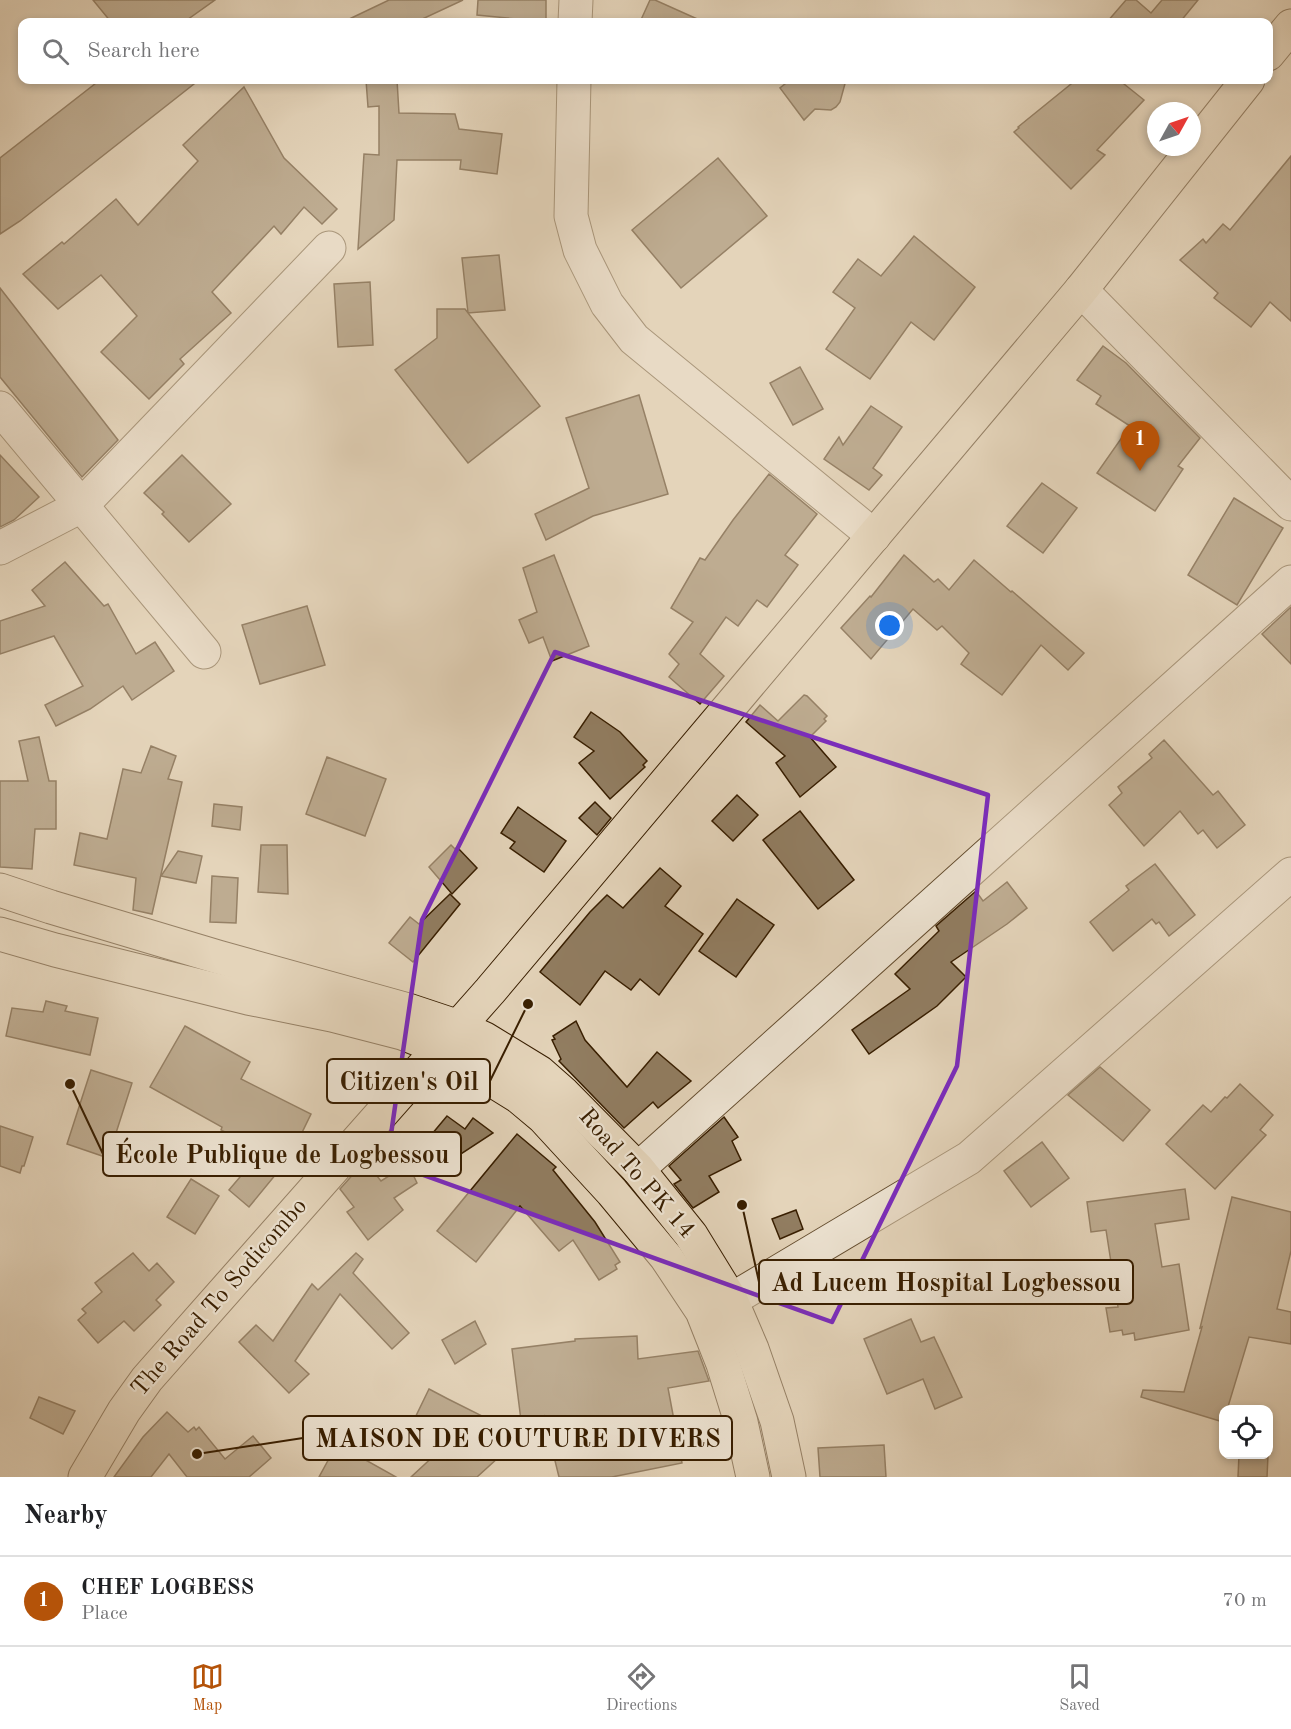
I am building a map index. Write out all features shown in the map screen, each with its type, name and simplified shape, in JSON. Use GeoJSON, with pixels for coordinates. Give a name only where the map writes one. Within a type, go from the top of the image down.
{"type":"FeatureCollection","features":[{"type":"Feature","properties":{"kind":"main road"},"geometry":{"type":"LineString","coordinates":[[1273,49],[1291,26]]}},
{"type":"Feature","properties":{"kind":"main road","name":"The Road To Sodicombo"},"geometry":{"type":"LineString","coordinates":[[85,1477],[124,1412],[160,1363],[449,1038],[1081,290],[1245,84]]}},
{"type":"Feature","properties":{"kind":"main road"},"geometry":{"type":"LineString","coordinates":[[0,890],[228,960],[408,1010],[449,1038]]}},
{"type":"Feature","properties":{"kind":"main road"},"geometry":{"type":"LineString","coordinates":[[0,934],[248,998],[362,1022],[402,1033],[449,1038]]}},
{"type":"Feature","properties":{"kind":"main road","name":"Road To PK 14"},"geometry":{"type":"LineString","coordinates":[[449,1038],[485,1039],[539,1071],[638,1169],[692,1235],[730,1300],[753,1349],[777,1421],[789,1477]]}},
{"type":"Feature","properties":{"kind":"main road","name":"Road To PK 14"},"geometry":{"type":"LineString","coordinates":[[449,1038],[503,1087],[543,1117],[612,1192],[666,1257],[702,1311],[723,1364],[741,1422],[753,1477]]}},
{"type":"Feature","properties":{"kind":"street"},"geometry":{"type":"LineString","coordinates":[[575,18],[576,0]]}},
{"type":"Feature","properties":{"kind":"street"},"geometry":{"type":"LineString","coordinates":[[574,84],[571,216],[580,250],[607,304],[634,339],[874,536]]}},
{"type":"Feature","properties":{"kind":"street"},"geometry":{"type":"LineString","coordinates":[[0,548],[81,506],[329,248]]}},
{"type":"Feature","properties":{"kind":"street"},"geometry":{"type":"LineString","coordinates":[[1081,290],[1291,504]]}},
{"type":"Feature","properties":{"kind":"street"},"geometry":{"type":"LineString","coordinates":[[0,408],[204,652]]}},
{"type":"Feature","properties":{"kind":"street"},"geometry":{"type":"LineString","coordinates":[[638,1169],[1291,582]]}},
{"type":"Feature","properties":{"kind":"street"},"geometry":{"type":"LineString","coordinates":[[730,1300],[969,1158],[1291,874]]}},
{"type":"Feature","properties":{"kind":"highlighted area"},"geometry":{"type":"Polygon","coordinates":[[[555,652],[988,795],[957,1066],[832,1322],[387,1162],[422,920],[555,652]]]}},
{"type":"Feature","properties":{"kind":"building"},"geometry":{"type":"Polygon","coordinates":[[[93,0],[215,0],[190,18],[108,18],[93,0]]]}},
{"type":"Feature","properties":{"kind":"building"},"geometry":{"type":"Polygon","coordinates":[[[389,0],[463,0],[425,18],[351,18],[389,0]]]}},
{"type":"Feature","properties":{"kind":"building"},"geometry":{"type":"Polygon","coordinates":[[[478,0],[546,0],[546,18],[477,15],[478,0]]]}},
{"type":"Feature","properties":{"kind":"building"},"geometry":{"type":"Polygon","coordinates":[[[650,0],[655,0],[695,18],[642,18],[650,0]]]}},
{"type":"Feature","properties":{"kind":"building"},"geometry":{"type":"Polygon","coordinates":[[[1126,0],[1136,0],[1151,13],[1162,0],[1198,0],[1183,18],[1110,18],[1126,0]]]}},
{"type":"Feature","properties":{"kind":"building"},"geometry":{"type":"Polygon","coordinates":[[[95,84],[194,84],[20,221],[0,234],[0,158],[95,84]]]}},
{"type":"Feature","properties":{"kind":"building"},"geometry":{"type":"Polygon","coordinates":[[[366,84],[397,84],[399,113],[455,114],[459,129],[502,134],[497,174],[460,169],[461,160],[397,160],[394,220],[358,249],[364,154],[379,155],[379,106],[368,107],[366,84]]]}},
{"type":"Feature","properties":{"kind":"building"},"geometry":{"type":"Polygon","coordinates":[[[785,84],[845,84],[840,102],[836,107],[831,110],[815,109],[804,120],[780,88],[785,84]]]}},
{"type":"Feature","properties":{"kind":"building"},"geometry":{"type":"Polygon","coordinates":[[[1071,84],[1124,84],[1144,100],[1097,150],[1105,155],[1071,189],[1014,132],[1071,84]]]}},
{"type":"Feature","properties":{"kind":"building"},"geometry":{"type":"Polygon","coordinates":[[[244,87],[284,158],[337,209],[322,224],[304,207],[281,234],[274,226],[212,292],[231,313],[180,359],[184,364],[149,399],[101,352],[137,316],[101,275],[58,309],[23,274],[62,242],[64,244],[116,199],[138,225],[198,161],[183,145],[244,87]]]}},
{"type":"Feature","properties":{"kind":"building"},"geometry":{"type":"Polygon","coordinates":[[[1291,156],[1291,321],[1270,302],[1251,327],[1214,298],[1218,293],[1180,260],[1203,239],[1206,243],[1223,224],[1230,230],[1291,156]]]}},
{"type":"Feature","properties":{"kind":"building"},"geometry":{"type":"Polygon","coordinates":[[[718,158],[767,216],[681,288],[632,230],[718,158]]]}},
{"type":"Feature","properties":{"kind":"building"},"geometry":{"type":"Polygon","coordinates":[[[914,236],[975,287],[934,340],[911,322],[870,379],[826,349],[855,308],[833,292],[858,259],[881,276],[914,236]]]}},
{"type":"Feature","properties":{"kind":"building"},"geometry":{"type":"Polygon","coordinates":[[[499,255],[505,310],[468,313],[462,258],[499,255]]]}},
{"type":"Feature","properties":{"kind":"building"},"geometry":{"type":"Polygon","coordinates":[[[370,282],[373,345],[338,347],[334,284],[370,282]]]}},
{"type":"Feature","properties":{"kind":"building"},"geometry":{"type":"Polygon","coordinates":[[[0,288],[118,440],[82,477],[0,377],[0,288]]]}},
{"type":"Feature","properties":{"kind":"building"},"geometry":{"type":"Polygon","coordinates":[[[437,309],[465,309],[540,406],[468,463],[395,370],[437,338],[437,309]]]}},
{"type":"Feature","properties":{"kind":"building"},"geometry":{"type":"Polygon","coordinates":[[[1103,346],[1126,363],[1200,438],[1178,466],[1183,469],[1155,511],[1097,473],[1130,426],[1096,404],[1101,396],[1077,380],[1103,346]]]}},
{"type":"Feature","properties":{"kind":"building"},"geometry":{"type":"Polygon","coordinates":[[[800,367],[823,409],[793,425],[770,383],[800,367]]]}},
{"type":"Feature","properties":{"kind":"building"},"geometry":{"type":"Polygon","coordinates":[[[639,395],[668,494],[593,516],[546,540],[535,514],[589,488],[566,418],[639,395]]]}},
{"type":"Feature","properties":{"kind":"building"},"geometry":{"type":"Polygon","coordinates":[[[871,406],[902,427],[873,468],[882,475],[869,490],[824,459],[839,437],[843,445],[871,406]]]}},
{"type":"Feature","properties":{"kind":"building"},"geometry":{"type":"Polygon","coordinates":[[[0,455],[39,497],[14,520],[0,527],[0,455]]]}},
{"type":"Feature","properties":{"kind":"building"},"geometry":{"type":"Polygon","coordinates":[[[182,455],[231,504],[189,542],[162,514],[164,512],[144,493],[182,455]]]}},
{"type":"Feature","properties":{"kind":"building"},"geometry":{"type":"Polygon","coordinates":[[[769,474],[817,514],[785,555],[798,565],[767,607],[757,600],[738,626],[726,617],[700,654],[724,676],[700,704],[669,677],[679,664],[669,654],[693,622],[671,608],[700,558],[705,560],[769,474]]]}},
{"type":"Feature","properties":{"kind":"building"},"geometry":{"type":"Polygon","coordinates":[[[1042,483],[1077,508],[1043,553],[1007,526],[1042,483]]]}},
{"type":"Feature","properties":{"kind":"building"},"geometry":{"type":"Polygon","coordinates":[[[1234,498],[1283,528],[1237,605],[1188,575],[1234,498]]]}},
{"type":"Feature","properties":{"kind":"building"},"geometry":{"type":"Polygon","coordinates":[[[554,555],[589,646],[552,661],[543,637],[529,643],[519,620],[537,612],[523,568],[554,555]]]}},
{"type":"Feature","properties":{"kind":"building"},"geometry":{"type":"Polygon","coordinates":[[[904,555],[934,582],[938,579],[949,590],[974,560],[1084,653],[1068,670],[1041,645],[1002,695],[961,664],[969,653],[942,626],[937,630],[913,609],[871,659],[841,628],[871,597],[904,555]]]}},
{"type":"Feature","properties":{"kind":"building"},"geometry":{"type":"Polygon","coordinates":[[[65,562],[104,606],[108,604],[136,654],[155,642],[174,671],[132,700],[123,686],[90,709],[56,726],[45,705],[83,686],[54,636],[0,654],[0,621],[45,606],[32,590],[65,562]]]}},
{"type":"Feature","properties":{"kind":"building"},"geometry":{"type":"Polygon","coordinates":[[[307,606],[325,665],[260,684],[242,625],[307,606]]]}},
{"type":"Feature","properties":{"kind":"building"},"geometry":{"type":"Polygon","coordinates":[[[1291,607],[1291,664],[1262,634],[1291,607]]]}},
{"type":"Feature","properties":{"kind":"building"},"geometry":{"type":"Polygon","coordinates":[[[804,695],[827,716],[824,719],[826,721],[810,737],[836,767],[800,797],[776,763],[785,756],[746,722],[760,705],[778,721],[804,695]]]}},
{"type":"Feature","properties":{"kind":"building"},"geometry":{"type":"Polygon","coordinates":[[[591,712],[620,732],[647,761],[643,765],[645,767],[610,799],[579,763],[594,751],[574,737],[591,712]]]}},
{"type":"Feature","properties":{"kind":"building"},"geometry":{"type":"Polygon","coordinates":[[[39,737],[49,781],[56,781],[56,829],[35,829],[32,869],[0,867],[0,781],[28,781],[19,741],[39,737]]]}},
{"type":"Feature","properties":{"kind":"building"},"geometry":{"type":"Polygon","coordinates":[[[1164,740],[1213,795],[1218,791],[1245,825],[1217,848],[1203,830],[1198,834],[1180,811],[1144,846],[1109,805],[1122,793],[1118,787],[1152,758],[1149,754],[1164,740]]]}},
{"type":"Feature","properties":{"kind":"building"},"geometry":{"type":"Polygon","coordinates":[[[151,746],[176,756],[168,779],[182,782],[152,914],[133,910],[136,878],[74,865],[80,833],[107,839],[123,769],[141,773],[151,746]]]}},
{"type":"Feature","properties":{"kind":"building"},"geometry":{"type":"Polygon","coordinates":[[[327,757],[386,779],[365,836],[306,814],[327,757]]]}},
{"type":"Feature","properties":{"kind":"building"},"geometry":{"type":"Polygon","coordinates":[[[737,795],[758,815],[733,841],[712,821],[737,795]]]}},
{"type":"Feature","properties":{"kind":"building"},"geometry":{"type":"Polygon","coordinates":[[[595,802],[611,818],[597,835],[579,818],[595,802]]]}},
{"type":"Feature","properties":{"kind":"building"},"geometry":{"type":"Polygon","coordinates":[[[214,804],[242,807],[240,830],[212,826],[214,804]]]}},
{"type":"Feature","properties":{"kind":"building"},"geometry":{"type":"Polygon","coordinates":[[[518,807],[566,841],[544,872],[510,848],[515,842],[501,833],[518,807]]]}},
{"type":"Feature","properties":{"kind":"building"},"geometry":{"type":"Polygon","coordinates":[[[800,811],[854,880],[818,909],[763,840],[800,811]]]}},
{"type":"Feature","properties":{"kind":"building"},"geometry":{"type":"Polygon","coordinates":[[[261,845],[287,845],[288,894],[258,892],[261,845]]]}},
{"type":"Feature","properties":{"kind":"building"},"geometry":{"type":"Polygon","coordinates":[[[451,845],[455,849],[457,847],[477,868],[452,894],[429,867],[451,845]]]}},
{"type":"Feature","properties":{"kind":"building"},"geometry":{"type":"Polygon","coordinates":[[[178,851],[202,856],[196,883],[161,876],[178,851]]]}},
{"type":"Feature","properties":{"kind":"building"},"geometry":{"type":"Polygon","coordinates":[[[1155,864],[1195,915],[1169,936],[1159,922],[1156,924],[1152,919],[1113,951],[1090,922],[1129,890],[1126,886],[1155,864]]]}},
{"type":"Feature","properties":{"kind":"building"},"geometry":{"type":"Polygon","coordinates":[[[660,868],[681,886],[665,906],[703,934],[659,995],[640,979],[631,990],[605,971],[580,1005],[540,972],[607,895],[623,908],[660,868]]]}},
{"type":"Feature","properties":{"kind":"building"},"geometry":{"type":"Polygon","coordinates":[[[212,876],[238,878],[236,923],[210,922],[212,876]]]}},
{"type":"Feature","properties":{"kind":"building"},"geometry":{"type":"Polygon","coordinates":[[[1007,882],[1027,908],[951,962],[966,977],[937,1006],[869,1054],[852,1030],[910,989],[895,974],[939,931],[936,926],[976,891],[983,901],[1007,882]]]}},
{"type":"Feature","properties":{"kind":"building"},"geometry":{"type":"Polygon","coordinates":[[[450,894],[460,904],[413,962],[389,943],[410,917],[419,924],[450,894]]]}},
{"type":"Feature","properties":{"kind":"building"},"geometry":{"type":"Polygon","coordinates":[[[737,899],[774,925],[736,977],[699,951],[737,899]]]}},
{"type":"Feature","properties":{"kind":"building"},"geometry":{"type":"Polygon","coordinates":[[[46,1001],[67,1006],[65,1011],[98,1018],[90,1055],[6,1036],[12,1008],[43,1012],[46,1001]]]}},
{"type":"Feature","properties":{"kind":"building"},"geometry":{"type":"Polygon","coordinates":[[[576,1021],[585,1040],[627,1087],[657,1052],[691,1081],[658,1108],[653,1102],[624,1128],[559,1061],[561,1059],[552,1040],[555,1039],[553,1036],[576,1021]]]}},
{"type":"Feature","properties":{"kind":"building"},"geometry":{"type":"Polygon","coordinates":[[[185,1026],[250,1062],[241,1079],[311,1114],[290,1157],[249,1207],[229,1190],[262,1151],[221,1130],[222,1127],[150,1087],[185,1026]]]}},
{"type":"Feature","properties":{"kind":"building"},"geometry":{"type":"Polygon","coordinates":[[[1100,1067],[1150,1110],[1123,1141],[1068,1095],[1100,1067]]]}},
{"type":"Feature","properties":{"kind":"building"},"geometry":{"type":"Polygon","coordinates":[[[91,1070],[132,1083],[108,1158],[67,1144],[91,1070]]]}},
{"type":"Feature","properties":{"kind":"building"},"geometry":{"type":"Polygon","coordinates":[[[1240,1084],[1273,1115],[1260,1130],[1266,1135],[1215,1189],[1166,1144],[1203,1105],[1211,1112],[1240,1084]]]}},
{"type":"Feature","properties":{"kind":"building"},"geometry":{"type":"Polygon","coordinates":[[[447,1116],[465,1129],[473,1118],[493,1133],[438,1169],[436,1166],[445,1154],[427,1140],[447,1116]]]}},
{"type":"Feature","properties":{"kind":"building"},"geometry":{"type":"Polygon","coordinates":[[[724,1117],[738,1137],[732,1141],[741,1160],[709,1176],[719,1192],[693,1208],[674,1184],[681,1180],[669,1166],[724,1117]]]}},
{"type":"Feature","properties":{"kind":"building"},"geometry":{"type":"Polygon","coordinates":[[[0,1126],[33,1137],[20,1173],[0,1166],[0,1126]]]}},
{"type":"Feature","properties":{"kind":"building"},"geometry":{"type":"Polygon","coordinates":[[[517,1134],[556,1167],[553,1170],[595,1222],[620,1262],[615,1265],[617,1269],[599,1280],[573,1240],[559,1251],[520,1206],[476,1262],[437,1231],[517,1134]]]}},
{"type":"Feature","properties":{"kind":"building"},"geometry":{"type":"Polygon","coordinates":[[[1042,1142],[1069,1178],[1031,1207],[1004,1171],[1042,1142]]]}},
{"type":"Feature","properties":{"kind":"building"},"geometry":{"type":"Polygon","coordinates":[[[365,1161],[381,1181],[408,1164],[417,1183],[394,1198],[403,1210],[368,1240],[347,1212],[354,1207],[340,1189],[365,1161]]]}},
{"type":"Feature","properties":{"kind":"building"},"geometry":{"type":"Polygon","coordinates":[[[191,1179],[219,1196],[195,1234],[167,1217],[191,1179]]]}},
{"type":"Feature","properties":{"kind":"building"},"geometry":{"type":"Polygon","coordinates":[[[1185,1189],[1189,1219],[1155,1224],[1162,1267],[1179,1264],[1189,1330],[1135,1340],[1134,1333],[1123,1335],[1122,1330],[1110,1332],[1106,1308],[1118,1307],[1106,1230],[1091,1232],[1087,1202],[1185,1189]]]}},
{"type":"Feature","properties":{"kind":"building"},"geometry":{"type":"Polygon","coordinates":[[[1232,1197],[1291,1212],[1291,1251],[1277,1309],[1291,1312],[1291,1344],[1249,1337],[1229,1405],[1219,1405],[1219,1421],[1141,1397],[1143,1390],[1184,1392],[1202,1327],[1200,1328],[1232,1197]]]}},
{"type":"Feature","properties":{"kind":"building"},"geometry":{"type":"Polygon","coordinates":[[[796,1210],[803,1229],[780,1239],[772,1219],[796,1210]]]}},
{"type":"Feature","properties":{"kind":"building"},"geometry":{"type":"Polygon","coordinates":[[[133,1253],[149,1271],[157,1263],[174,1282],[156,1300],[161,1305],[134,1331],[124,1321],[98,1343],[78,1320],[86,1313],[82,1309],[102,1292],[95,1283],[133,1253]]]}},
{"type":"Feature","properties":{"kind":"building"},"geometry":{"type":"Polygon","coordinates":[[[356,1253],[363,1259],[353,1273],[409,1333],[392,1349],[340,1294],[295,1361],[309,1374],[289,1393],[239,1342],[256,1325],[273,1341],[312,1284],[318,1290],[356,1253]]]}},
{"type":"Feature","properties":{"kind":"building"},"geometry":{"type":"Polygon","coordinates":[[[911,1319],[921,1342],[934,1337],[962,1397],[935,1409],[923,1379],[887,1394],[864,1339],[911,1319]]]}},
{"type":"Feature","properties":{"kind":"building"},"geometry":{"type":"Polygon","coordinates":[[[475,1321],[486,1344],[455,1364],[442,1340],[475,1321]]]}},
{"type":"Feature","properties":{"kind":"building"},"geometry":{"type":"Polygon","coordinates":[[[637,1336],[638,1359],[698,1351],[709,1381],[668,1388],[682,1463],[612,1477],[559,1477],[544,1416],[523,1436],[512,1349],[575,1341],[575,1339],[637,1336]]]}},
{"type":"Feature","properties":{"kind":"building"},"geometry":{"type":"Polygon","coordinates":[[[429,1389],[522,1436],[477,1477],[411,1477],[452,1439],[414,1420],[429,1389]]]}},
{"type":"Feature","properties":{"kind":"building"},"geometry":{"type":"Polygon","coordinates":[[[39,1397],[75,1411],[63,1434],[30,1418],[39,1397]]]}},
{"type":"Feature","properties":{"kind":"building"},"geometry":{"type":"Polygon","coordinates":[[[167,1412],[188,1432],[194,1427],[196,1430],[199,1427],[225,1459],[253,1436],[271,1458],[249,1477],[187,1477],[169,1454],[151,1477],[114,1477],[143,1437],[167,1412]]]}},
{"type":"Feature","properties":{"kind":"building"},"geometry":{"type":"Polygon","coordinates":[[[337,1444],[396,1477],[319,1477],[337,1444]]]}},
{"type":"Feature","properties":{"kind":"building"},"geometry":{"type":"Polygon","coordinates":[[[884,1445],[886,1477],[820,1477],[818,1448],[884,1445]]]}},
{"type":"Feature","properties":{"kind":"building"},"geometry":{"type":"Polygon","coordinates":[[[1239,1459],[1268,1459],[1267,1477],[1238,1477],[1239,1459]]]}},
{"type":"Feature","properties":{"kind":"place","name":"CHEF LOGBESS"},"geometry":{"type":"Point","coordinates":[1140,471]}},
{"type":"Feature","properties":{"kind":"place","name":"Citizen's Oil"},"geometry":{"type":"Point","coordinates":[528,1004]}},
{"type":"Feature","properties":{"kind":"place","name":"École Publique de Logbessou"},"geometry":{"type":"Point","coordinates":[70,1084]}},
{"type":"Feature","properties":{"kind":"place","name":"Ad Lucem Hospital Logbessou"},"geometry":{"type":"Point","coordinates":[742,1205]}},
{"type":"Feature","properties":{"kind":"place","name":"MAISON DE COUTURE DIVERS"},"geometry":{"type":"Point","coordinates":[197,1454]}}]}
